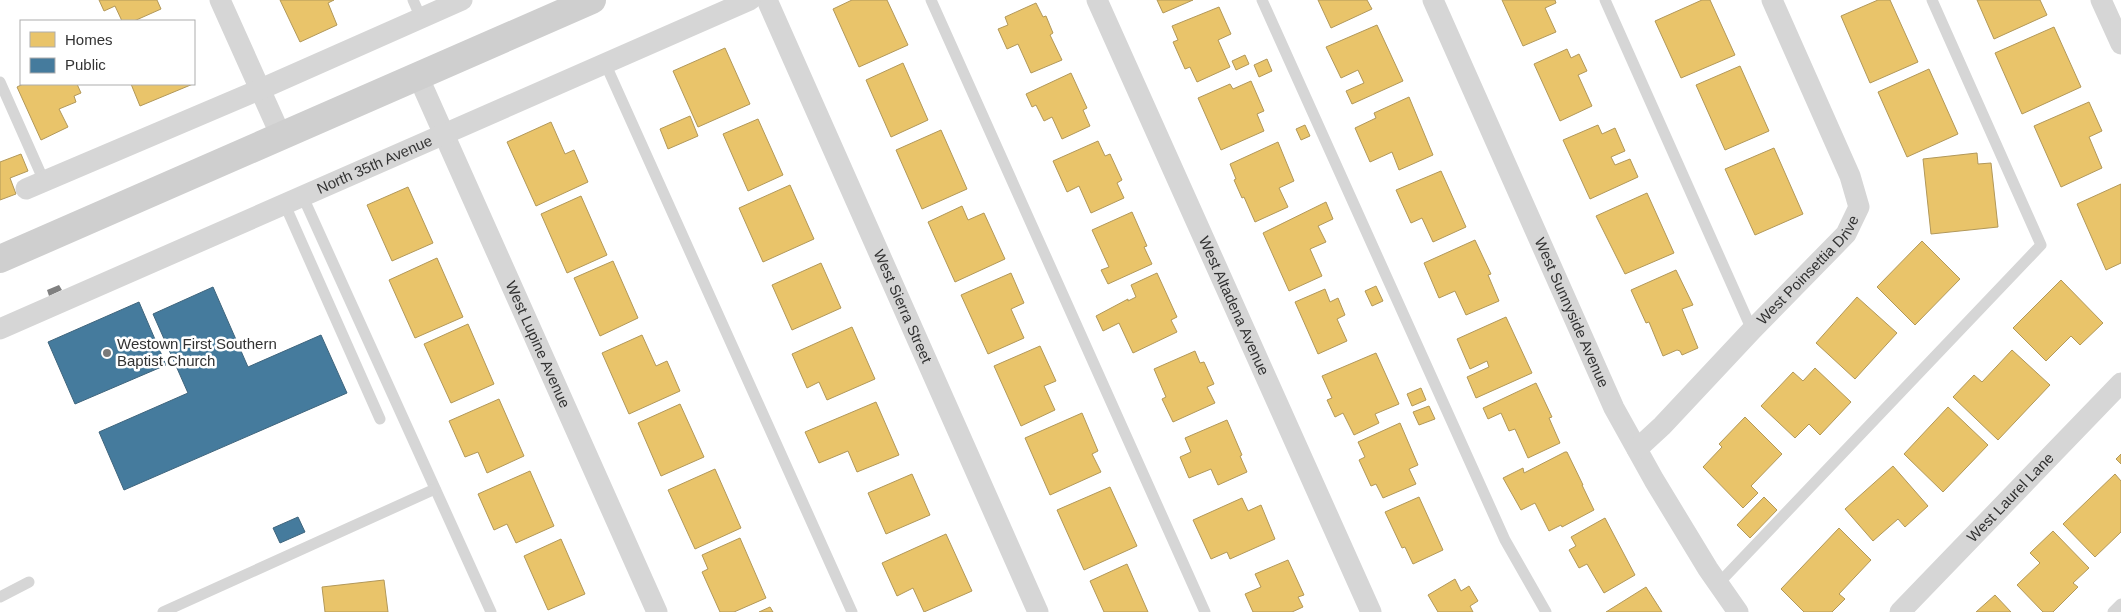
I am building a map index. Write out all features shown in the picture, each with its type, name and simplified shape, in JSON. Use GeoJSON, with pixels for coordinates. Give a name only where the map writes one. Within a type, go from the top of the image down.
{"type":"FeatureCollection","features":[{"type":"Feature","properties":{"kind":"main road"},"geometry":{"type":"LineString","coordinates":[[0,259],[592,0]]}},
{"type":"Feature","properties":{"kind":"street"},"geometry":{"type":"LineString","coordinates":[[220,0],[281,136]]}},
{"type":"Feature","properties":{"kind":"street"},"geometry":{"type":"LineString","coordinates":[[35,185],[260,90],[417,9],[462,0]]}},
{"type":"Feature","properties":{"kind":"street","name":"North 35th Avenue"},"geometry":{"type":"LineString","coordinates":[[0,329],[750,0]]}},
{"type":"Feature","properties":{"kind":"street","name":"West Sierra Street"},"geometry":{"type":"LineString","coordinates":[[767,0],[1038,612]]}},
{"type":"Feature","properties":{"kind":"street","name":"West Altadena Avenue"},"geometry":{"type":"LineString","coordinates":[[1097,0],[1372,612]]}},
{"type":"Feature","properties":{"kind":"street","name":"West Sunnyside Avenue"},"geometry":{"type":"LineString","coordinates":[[1433,0],[1614,408],[1654,480],[1718,584],[1738,612]]}},
{"type":"Feature","properties":{"kind":"street","name":"West Poinsettia Drive"},"geometry":{"type":"LineString","coordinates":[[1637,449],[1662,426],[1846,234],[1859,207],[1850,176],[1772,0]]}},
{"type":"Feature","properties":{"kind":"street"},"geometry":{"type":"LineString","coordinates":[[2101,0],[2121,44]]}},
{"type":"Feature","properties":{"kind":"street","name":"West Lupine Avenue"},"geometry":{"type":"LineString","coordinates":[[418,76],[657,612]]}},
{"type":"Feature","properties":{"kind":"street","name":"West Laurel Lane"},"geometry":{"type":"LineString","coordinates":[[1900,612],[2121,383]]}},
{"type":"Feature","properties":{"kind":"lane"},"geometry":{"type":"LineString","coordinates":[[931,0],[1205,612]]}},
{"type":"Feature","properties":{"kind":"lane"},"geometry":{"type":"LineString","coordinates":[[1262,0],[1505,540],[1546,612]]}},
{"type":"Feature","properties":{"kind":"lane"},"geometry":{"type":"LineString","coordinates":[[1605,0],[1752,330]]}},
{"type":"Feature","properties":{"kind":"lane"},"geometry":{"type":"LineString","coordinates":[[1718,584],[2041,245],[1932,0]]}},
{"type":"Feature","properties":{"kind":"lane"},"geometry":{"type":"LineString","coordinates":[[605,63],[852,612]]}},
{"type":"Feature","properties":{"kind":"lane"},"geometry":{"type":"LineString","coordinates":[[0,82],[35,185]]}},
{"type":"Feature","properties":{"kind":"lane"},"geometry":{"type":"LineString","coordinates":[[294,201],[380,418]]}},
{"type":"Feature","properties":{"kind":"lane"},"geometry":{"type":"LineString","coordinates":[[294,201],[435,489],[491,612]]}},
{"type":"Feature","properties":{"kind":"lane"},"geometry":{"type":"LineString","coordinates":[[163,612],[435,489]]}},
{"type":"Feature","properties":{"kind":"lane"},"geometry":{"type":"LineString","coordinates":[[0,597],[29,582]]}},
{"type":"Feature","properties":{"kind":"lane"},"geometry":{"type":"LineString","coordinates":[[2113,612],[2121,604]]}},
{"type":"Feature","properties":{"kind":"building: Homes"},"geometry":{"type":"Polygon","coordinates":[[[99,0],[157,0],[161,9],[136,20],[122,20],[115,6],[104,11],[99,0]]]}},
{"type":"Feature","properties":{"kind":"building: Homes"},"geometry":{"type":"Polygon","coordinates":[[[280,0],[334,0],[328,3],[337,25],[300,42],[280,0]]]}},
{"type":"Feature","properties":{"kind":"building: Homes"},"geometry":{"type":"Polygon","coordinates":[[[852,0],[887,0],[908,45],[859,67],[833,9],[852,0]]]}},
{"type":"Feature","properties":{"kind":"building: Homes"},"geometry":{"type":"Polygon","coordinates":[[[1157,0],[1193,0],[1163,13],[1157,0]]]}},
{"type":"Feature","properties":{"kind":"building: Homes"},"geometry":{"type":"Polygon","coordinates":[[[1318,0],[1367,0],[1372,9],[1331,28],[1318,0]]]}},
{"type":"Feature","properties":{"kind":"building: Homes"},"geometry":{"type":"Polygon","coordinates":[[[1502,0],[1555,0],[1556,3],[1545,8],[1556,32],[1523,46],[1502,0]]]}},
{"type":"Feature","properties":{"kind":"building: Homes"},"geometry":{"type":"Polygon","coordinates":[[[1702,0],[1710,0],[1735,55],[1681,78],[1655,21],[1702,0]]]}},
{"type":"Feature","properties":{"kind":"building: Homes"},"geometry":{"type":"Polygon","coordinates":[[[1878,0],[1890,0],[1918,62],[1870,83],[1841,16],[1878,0]]]}},
{"type":"Feature","properties":{"kind":"building: Homes"},"geometry":{"type":"Polygon","coordinates":[[[1977,0],[2040,0],[2047,15],[1994,39],[1977,0]]]}},
{"type":"Feature","properties":{"kind":"building: Homes"},"geometry":{"type":"Polygon","coordinates":[[[1036,3],[1043,17],[1046,16],[1053,33],[1050,35],[1062,60],[1031,73],[1018,44],[1007,49],[998,29],[1008,25],[1005,17],[1036,3]]]}},
{"type":"Feature","properties":{"kind":"building: Homes"},"geometry":{"type":"Polygon","coordinates":[[[1219,7],[1231,34],[1218,40],[1230,67],[1197,82],[1190,67],[1185,69],[1173,42],[1178,40],[1172,26],[1219,7]]]}},
{"type":"Feature","properties":{"kind":"building: Homes"},"geometry":{"type":"Polygon","coordinates":[[[1377,25],[1403,81],[1352,104],[1346,91],[1364,83],[1358,70],[1341,78],[1326,47],[1377,25]]]}},
{"type":"Feature","properties":{"kind":"building: Homes"},"geometry":{"type":"Polygon","coordinates":[[[2054,27],[2081,87],[2022,114],[1995,53],[2054,27]]]}},
{"type":"Feature","properties":{"kind":"building: Homes"},"geometry":{"type":"Polygon","coordinates":[[[725,48],[750,104],[698,127],[673,71],[725,48]]]}},
{"type":"Feature","properties":{"kind":"building: Homes"},"geometry":{"type":"Polygon","coordinates":[[[1567,49],[1571,58],[1579,54],[1587,71],[1578,75],[1592,106],[1560,121],[1534,64],[1567,49]]]}},
{"type":"Feature","properties":{"kind":"building: Homes"},"geometry":{"type":"Polygon","coordinates":[[[1245,55],[1249,64],[1236,70],[1232,61],[1245,55]]]}},
{"type":"Feature","properties":{"kind":"building: Homes"},"geometry":{"type":"Polygon","coordinates":[[[1267,59],[1272,71],[1259,77],[1254,65],[1267,59]]]}},
{"type":"Feature","properties":{"kind":"building: Homes"},"geometry":{"type":"Polygon","coordinates":[[[903,63],[928,120],[891,137],[866,80],[903,63]]]}},
{"type":"Feature","properties":{"kind":"building: Homes"},"geometry":{"type":"Polygon","coordinates":[[[1740,66],[1769,131],[1725,150],[1696,85],[1740,66]]]}},
{"type":"Feature","properties":{"kind":"building: Homes"},"geometry":{"type":"Polygon","coordinates":[[[1929,69],[1958,134],[1907,157],[1878,92],[1929,69]]]}},
{"type":"Feature","properties":{"kind":"building: Homes"},"geometry":{"type":"Polygon","coordinates":[[[1071,73],[1087,108],[1083,110],[1090,126],[1062,139],[1052,117],[1044,121],[1036,105],[1032,107],[1026,94],[1071,73]]]}},
{"type":"Feature","properties":{"kind":"building: Homes"},"geometry":{"type":"Polygon","coordinates":[[[1251,81],[1264,111],[1257,114],[1264,131],[1221,150],[1198,98],[1230,84],[1233,89],[1251,81]]]}},
{"type":"Feature","properties":{"kind":"building: Homes"},"geometry":{"type":"Polygon","coordinates":[[[21,85],[77,85],[81,93],[74,96],[76,102],[59,109],[68,127],[41,140],[17,87],[21,85]]]}},
{"type":"Feature","properties":{"kind":"building: Homes"},"geometry":{"type":"Polygon","coordinates":[[[131,85],[191,85],[140,106],[131,85]]]}},
{"type":"Feature","properties":{"kind":"building: Homes"},"geometry":{"type":"Polygon","coordinates":[[[1409,97],[1433,155],[1399,170],[1392,152],[1370,162],[1355,128],[1376,118],[1374,113],[1409,97]]]}},
{"type":"Feature","properties":{"kind":"building: Homes"},"geometry":{"type":"Polygon","coordinates":[[[2089,102],[2102,131],[2089,137],[2102,168],[2061,187],[2034,126],[2089,102]]]}},
{"type":"Feature","properties":{"kind":"building: Homes"},"geometry":{"type":"Polygon","coordinates":[[[690,116],[698,136],[668,149],[660,129],[690,116]]]}},
{"type":"Feature","properties":{"kind":"building: Homes"},"geometry":{"type":"Polygon","coordinates":[[[758,119],[783,175],[748,191],[723,134],[758,119]]]}},
{"type":"Feature","properties":{"kind":"building: Homes"},"geometry":{"type":"Polygon","coordinates":[[[551,122],[565,154],[574,150],[588,182],[536,206],[507,142],[551,122]]]}},
{"type":"Feature","properties":{"kind":"building: Homes"},"geometry":{"type":"Polygon","coordinates":[[[1305,125],[1310,136],[1301,140],[1296,129],[1305,125]]]}},
{"type":"Feature","properties":{"kind":"building: Homes"},"geometry":{"type":"Polygon","coordinates":[[[1598,125],[1602,134],[1615,128],[1625,151],[1611,157],[1615,165],[1630,159],[1638,177],[1590,199],[1563,140],[1598,125]]]}},
{"type":"Feature","properties":{"kind":"building: Homes"},"geometry":{"type":"Polygon","coordinates":[[[941,130],[967,189],[922,209],[896,150],[941,130]]]}},
{"type":"Feature","properties":{"kind":"building: Homes"},"geometry":{"type":"Polygon","coordinates":[[[1098,141],[1105,156],[1110,154],[1122,180],[1117,183],[1124,198],[1091,213],[1079,186],[1067,192],[1053,161],[1098,141]]]}},
{"type":"Feature","properties":{"kind":"building: Homes"},"geometry":{"type":"Polygon","coordinates":[[[1278,142],[1294,181],[1279,188],[1288,207],[1255,222],[1234,180],[1236,179],[1230,164],[1278,142]]]}},
{"type":"Feature","properties":{"kind":"building: Homes"},"geometry":{"type":"Polygon","coordinates":[[[1774,148],[1803,214],[1755,235],[1725,169],[1774,148]]]}},
{"type":"Feature","properties":{"kind":"building: Homes"},"geometry":{"type":"Polygon","coordinates":[[[1977,153],[1978,164],[1991,163],[1998,227],[1931,234],[1923,159],[1977,153]]]}},
{"type":"Feature","properties":{"kind":"building: Homes"},"geometry":{"type":"Polygon","coordinates":[[[21,154],[28,171],[10,178],[16,194],[0,200],[0,162],[21,154]]]}},
{"type":"Feature","properties":{"kind":"building: Homes"},"geometry":{"type":"Polygon","coordinates":[[[1441,171],[1466,227],[1433,242],[1422,218],[1411,223],[1396,190],[1441,171]]]}},
{"type":"Feature","properties":{"kind":"building: Homes"},"geometry":{"type":"Polygon","coordinates":[[[2121,184],[2121,263],[2106,270],[2077,204],[2121,184]]]}},
{"type":"Feature","properties":{"kind":"building: Homes"},"geometry":{"type":"Polygon","coordinates":[[[790,185],[814,239],[763,262],[739,208],[790,185]]]}},
{"type":"Feature","properties":{"kind":"building: Homes"},"geometry":{"type":"Polygon","coordinates":[[[408,187],[433,243],[392,261],[367,205],[408,187]]]}},
{"type":"Feature","properties":{"kind":"building: Homes"},"geometry":{"type":"Polygon","coordinates":[[[1647,193],[1674,253],[1625,274],[1596,216],[1647,193]]]}},
{"type":"Feature","properties":{"kind":"building: Homes"},"geometry":{"type":"Polygon","coordinates":[[[581,196],[607,255],[567,273],[541,214],[581,196]]]}},
{"type":"Feature","properties":{"kind":"building: Homes"},"geometry":{"type":"Polygon","coordinates":[[[1326,202],[1333,219],[1318,226],[1326,242],[1310,249],[1322,276],[1289,291],[1263,233],[1326,202]]]}},
{"type":"Feature","properties":{"kind":"building: Homes"},"geometry":{"type":"Polygon","coordinates":[[[962,206],[968,220],[984,213],[1005,259],[955,282],[928,222],[962,206]]]}},
{"type":"Feature","properties":{"kind":"building: Homes"},"geometry":{"type":"Polygon","coordinates":[[[1132,212],[1147,246],[1144,247],[1152,264],[1108,284],[1101,270],[1109,267],[1092,230],[1132,212]]]}},
{"type":"Feature","properties":{"kind":"building: Homes"},"geometry":{"type":"Polygon","coordinates":[[[1475,240],[1491,274],[1488,275],[1499,301],[1466,315],[1455,291],[1439,298],[1424,263],[1475,240]]]}},
{"type":"Feature","properties":{"kind":"building: Homes"},"geometry":{"type":"Polygon","coordinates":[[[1922,241],[1960,279],[1915,325],[1877,287],[1922,241]]]}},
{"type":"Feature","properties":{"kind":"building: Homes"},"geometry":{"type":"Polygon","coordinates":[[[437,258],[463,317],[415,338],[389,280],[437,258]]]}},
{"type":"Feature","properties":{"kind":"building: Homes"},"geometry":{"type":"Polygon","coordinates":[[[613,261],[638,318],[600,336],[574,278],[613,261]]]}},
{"type":"Feature","properties":{"kind":"building: Homes"},"geometry":{"type":"Polygon","coordinates":[[[821,263],[841,308],[792,330],[772,285],[821,263]]]}},
{"type":"Feature","properties":{"kind":"building: Homes"},"geometry":{"type":"Polygon","coordinates":[[[1676,270],[1693,305],[1682,309],[1698,348],[1682,355],[1677,350],[1663,356],[1649,322],[1646,323],[1631,290],[1676,270]]]}},
{"type":"Feature","properties":{"kind":"building: Homes"},"geometry":{"type":"Polygon","coordinates":[[[1011,273],[1024,303],[1011,309],[1024,338],[988,354],[961,295],[1011,273]]]}},
{"type":"Feature","properties":{"kind":"building: Homes"},"geometry":{"type":"Polygon","coordinates":[[[1157,273],[1177,317],[1171,320],[1177,332],[1133,353],[1119,323],[1103,331],[1096,316],[1128,299],[1128,301],[1136,297],[1131,285],[1157,273]]]}},
{"type":"Feature","properties":{"kind":"building: Homes"},"geometry":{"type":"Polygon","coordinates":[[[2061,280],[2103,323],[2080,345],[2071,336],[2046,361],[2013,328],[2061,280]]]}},
{"type":"Feature","properties":{"kind":"building: Homes"},"geometry":{"type":"Polygon","coordinates":[[[1376,286],[1383,301],[1372,306],[1365,291],[1376,286]]]}},
{"type":"Feature","properties":{"kind":"building: Homes"},"geometry":{"type":"Polygon","coordinates":[[[1325,289],[1330,302],[1338,298],[1345,315],[1337,319],[1347,341],[1318,354],[1295,302],[1325,289]]]}},
{"type":"Feature","properties":{"kind":"building: Homes"},"geometry":{"type":"Polygon","coordinates":[[[1857,297],[1897,333],[1855,379],[1816,343],[1857,297]]]}},
{"type":"Feature","properties":{"kind":"building: Homes"},"geometry":{"type":"Polygon","coordinates":[[[1506,317],[1532,373],[1476,398],[1467,377],[1489,367],[1487,361],[1470,369],[1457,339],[1506,317]]]}},
{"type":"Feature","properties":{"kind":"building: Homes"},"geometry":{"type":"Polygon","coordinates":[[[468,324],[494,384],[451,403],[424,344],[468,324]]]}},
{"type":"Feature","properties":{"kind":"building: Homes"},"geometry":{"type":"Polygon","coordinates":[[[852,327],[875,379],[827,400],[819,382],[807,388],[792,354],[852,327]]]}},
{"type":"Feature","properties":{"kind":"building: Homes"},"geometry":{"type":"Polygon","coordinates":[[[642,335],[656,366],[667,361],[680,391],[629,414],[602,353],[642,335]]]}},
{"type":"Feature","properties":{"kind":"building: Homes"},"geometry":{"type":"Polygon","coordinates":[[[1040,346],[1056,381],[1044,386],[1055,410],[1021,426],[994,366],[1040,346]]]}},
{"type":"Feature","properties":{"kind":"building: Homes"},"geometry":{"type":"Polygon","coordinates":[[[2012,350],[2050,385],[1998,440],[1953,397],[1974,375],[1982,382],[2012,350]]]}},
{"type":"Feature","properties":{"kind":"building: Homes"},"geometry":{"type":"Polygon","coordinates":[[[1195,351],[1200,363],[1204,362],[1214,384],[1207,387],[1215,403],[1173,422],[1162,399],[1166,397],[1154,369],[1195,351]]]}},
{"type":"Feature","properties":{"kind":"building: Homes"},"geometry":{"type":"Polygon","coordinates":[[[1376,353],[1399,404],[1375,414],[1379,423],[1354,435],[1343,413],[1335,417],[1327,400],[1332,398],[1322,376],[1376,353]]]}},
{"type":"Feature","properties":{"kind":"building: Homes"},"geometry":{"type":"Polygon","coordinates":[[[1815,368],[1851,402],[1820,435],[1809,424],[1795,438],[1761,406],[1793,372],[1803,381],[1815,368]]]}},
{"type":"Feature","properties":{"kind":"building: Homes"},"geometry":{"type":"Polygon","coordinates":[[[1536,383],[1552,417],[1549,418],[1560,443],[1528,458],[1515,429],[1509,431],[1501,413],[1488,419],[1483,408],[1536,383]]]}},
{"type":"Feature","properties":{"kind":"building: Homes"},"geometry":{"type":"Polygon","coordinates":[[[1421,388],[1426,400],[1412,406],[1407,394],[1421,388]]]}},
{"type":"Feature","properties":{"kind":"building: Homes"},"geometry":{"type":"Polygon","coordinates":[[[499,399],[524,456],[487,473],[478,452],[465,457],[449,421],[499,399]]]}},
{"type":"Feature","properties":{"kind":"building: Homes"},"geometry":{"type":"Polygon","coordinates":[[[876,402],[899,455],[857,472],[848,451],[819,463],[805,432],[876,402]]]}},
{"type":"Feature","properties":{"kind":"building: Homes"},"geometry":{"type":"Polygon","coordinates":[[[680,404],[704,457],[661,476],[638,423],[680,404]]]}},
{"type":"Feature","properties":{"kind":"building: Homes"},"geometry":{"type":"Polygon","coordinates":[[[1429,406],[1435,419],[1419,425],[1413,412],[1429,406]]]}},
{"type":"Feature","properties":{"kind":"building: Homes"},"geometry":{"type":"Polygon","coordinates":[[[1948,407],[1988,445],[1943,492],[1904,454],[1948,407]]]}},
{"type":"Feature","properties":{"kind":"building: Homes"},"geometry":{"type":"Polygon","coordinates":[[[1082,413],[1098,451],[1092,454],[1101,472],[1050,495],[1025,438],[1082,413]]]}},
{"type":"Feature","properties":{"kind":"building: Homes"},"geometry":{"type":"Polygon","coordinates":[[[1745,417],[1782,454],[1751,486],[1758,493],[1743,508],[1703,467],[1722,447],[1719,444],[1745,417]]]}},
{"type":"Feature","properties":{"kind":"building: Homes"},"geometry":{"type":"Polygon","coordinates":[[[1227,420],[1247,472],[1218,485],[1211,469],[1189,478],[1180,457],[1191,452],[1185,438],[1227,420]]]}},
{"type":"Feature","properties":{"kind":"building: Homes"},"geometry":{"type":"Polygon","coordinates":[[[1400,423],[1418,465],[1409,469],[1416,484],[1383,498],[1376,484],[1371,486],[1359,460],[1365,457],[1358,442],[1400,423]]]}},
{"type":"Feature","properties":{"kind":"building: Homes"},"geometry":{"type":"Polygon","coordinates":[[[1567,452],[1594,510],[1562,527],[1561,525],[1549,531],[1535,503],[1521,510],[1503,478],[1523,468],[1524,473],[1567,452]]]}},
{"type":"Feature","properties":{"kind":"building: Homes"},"geometry":{"type":"Polygon","coordinates":[[[2121,454],[2121,464],[2116,459],[2121,454]]]}},
{"type":"Feature","properties":{"kind":"building: Homes"},"geometry":{"type":"Polygon","coordinates":[[[1893,466],[1928,506],[1905,527],[1898,519],[1873,541],[1845,509],[1893,466]]]}},
{"type":"Feature","properties":{"kind":"building: Homes"},"geometry":{"type":"Polygon","coordinates":[[[715,469],[741,528],[695,549],[668,490],[715,469]]]}},
{"type":"Feature","properties":{"kind":"building: Homes"},"geometry":{"type":"Polygon","coordinates":[[[530,471],[554,526],[516,543],[507,524],[494,530],[478,494],[530,471]]]}},
{"type":"Feature","properties":{"kind":"building: Homes"},"geometry":{"type":"Polygon","coordinates":[[[912,474],[930,515],[886,534],[868,493],[912,474]]]}},
{"type":"Feature","properties":{"kind":"building: Homes"},"geometry":{"type":"Polygon","coordinates":[[[2115,474],[2121,481],[2121,532],[2095,557],[2063,524],[2115,474]]]}},
{"type":"Feature","properties":{"kind":"building: Homes"},"geometry":{"type":"Polygon","coordinates":[[[1110,487],[1137,546],[1084,570],[1057,510],[1110,487]]]}},
{"type":"Feature","properties":{"kind":"building: Homes"},"geometry":{"type":"Polygon","coordinates":[[[1419,497],[1443,550],[1413,564],[1405,547],[1402,548],[1385,512],[1419,497]]]}},
{"type":"Feature","properties":{"kind":"building: Homes"},"geometry":{"type":"Polygon","coordinates":[[[1764,497],[1777,510],[1750,538],[1737,525],[1764,497]]]}},
{"type":"Feature","properties":{"kind":"building: Homes"},"geometry":{"type":"Polygon","coordinates":[[[1242,498],[1248,511],[1261,505],[1275,539],[1230,559],[1227,552],[1211,559],[1193,520],[1242,498]]]}},
{"type":"Feature","properties":{"kind":"building: Homes"},"geometry":{"type":"Polygon","coordinates":[[[1605,518],[1635,575],[1604,593],[1587,564],[1579,568],[1569,550],[1576,546],[1571,537],[1605,518]]]}},
{"type":"Feature","properties":{"kind":"building: Homes"},"geometry":{"type":"Polygon","coordinates":[[[1839,528],[1871,560],[1839,594],[1845,599],[1832,612],[1804,612],[1781,589],[1839,528]]]}},
{"type":"Feature","properties":{"kind":"building: Homes"},"geometry":{"type":"Polygon","coordinates":[[[2053,531],[2089,568],[2073,583],[2078,587],[2053,612],[2043,612],[2017,585],[2040,563],[2030,553],[2053,531]]]}},
{"type":"Feature","properties":{"kind":"building: Homes"},"geometry":{"type":"Polygon","coordinates":[[[946,534],[972,591],[924,612],[913,588],[897,596],[882,563],[946,534]]]}},
{"type":"Feature","properties":{"kind":"building: Homes"},"geometry":{"type":"Polygon","coordinates":[[[740,538],[766,598],[734,612],[720,612],[702,572],[708,569],[702,555],[740,538]]]}},
{"type":"Feature","properties":{"kind":"building: Homes"},"geometry":{"type":"Polygon","coordinates":[[[561,539],[585,594],[548,610],[524,556],[561,539]]]}},
{"type":"Feature","properties":{"kind":"building: Homes"},"geometry":{"type":"Polygon","coordinates":[[[1288,560],[1304,595],[1298,597],[1303,607],[1292,612],[1253,612],[1245,594],[1261,587],[1255,574],[1288,560]]]}},
{"type":"Feature","properties":{"kind":"building: Homes"},"geometry":{"type":"Polygon","coordinates":[[[1127,564],[1148,612],[1104,612],[1090,581],[1127,564]]]}},
{"type":"Feature","properties":{"kind":"building: Homes"},"geometry":{"type":"Polygon","coordinates":[[[1455,579],[1461,591],[1469,586],[1478,601],[1470,606],[1473,612],[1438,612],[1428,595],[1455,579]]]}},
{"type":"Feature","properties":{"kind":"building: Homes"},"geometry":{"type":"Polygon","coordinates":[[[384,580],[388,612],[325,612],[322,587],[384,580]]]}},
{"type":"Feature","properties":{"kind":"building: Homes"},"geometry":{"type":"Polygon","coordinates":[[[1646,587],[1662,612],[1606,612],[1646,587]]]}},
{"type":"Feature","properties":{"kind":"building: Homes"},"geometry":{"type":"Polygon","coordinates":[[[1995,595],[2011,612],[1976,612],[1995,595]]]}},
{"type":"Feature","properties":{"kind":"building: Homes"},"geometry":{"type":"Polygon","coordinates":[[[770,607],[773,612],[759,612],[770,607]]]}},
{"type":"Feature","properties":{"kind":"building: Public"},"geometry":{"type":"Polygon","coordinates":[[[213,287],[248,367],[321,335],[347,393],[124,490],[99,432],[188,393],[153,314],[213,287]]]}},
{"type":"Feature","properties":{"kind":"building: Public","name":"Westown First Southern Baptist Church"},"geometry":{"type":"Polygon","coordinates":[[[139,302],[166,365],[75,404],[48,342],[139,302]]]}},
{"type":"Feature","properties":{"kind":"building: Public"},"geometry":{"type":"Polygon","coordinates":[[[298,517],[305,532],[280,543],[273,528],[298,517]]]}},
{"type":"Feature","properties":{"kind":"building: Other"},"geometry":{"type":"Polygon","coordinates":[[[59,285],[62,290],[49,296],[47,290],[59,285]]]}},
{"type":"Feature","properties":{"kind":"place","name":"Westown First Southern Baptist Church"},"geometry":{"type":"Point","coordinates":[107,353]}}]}
